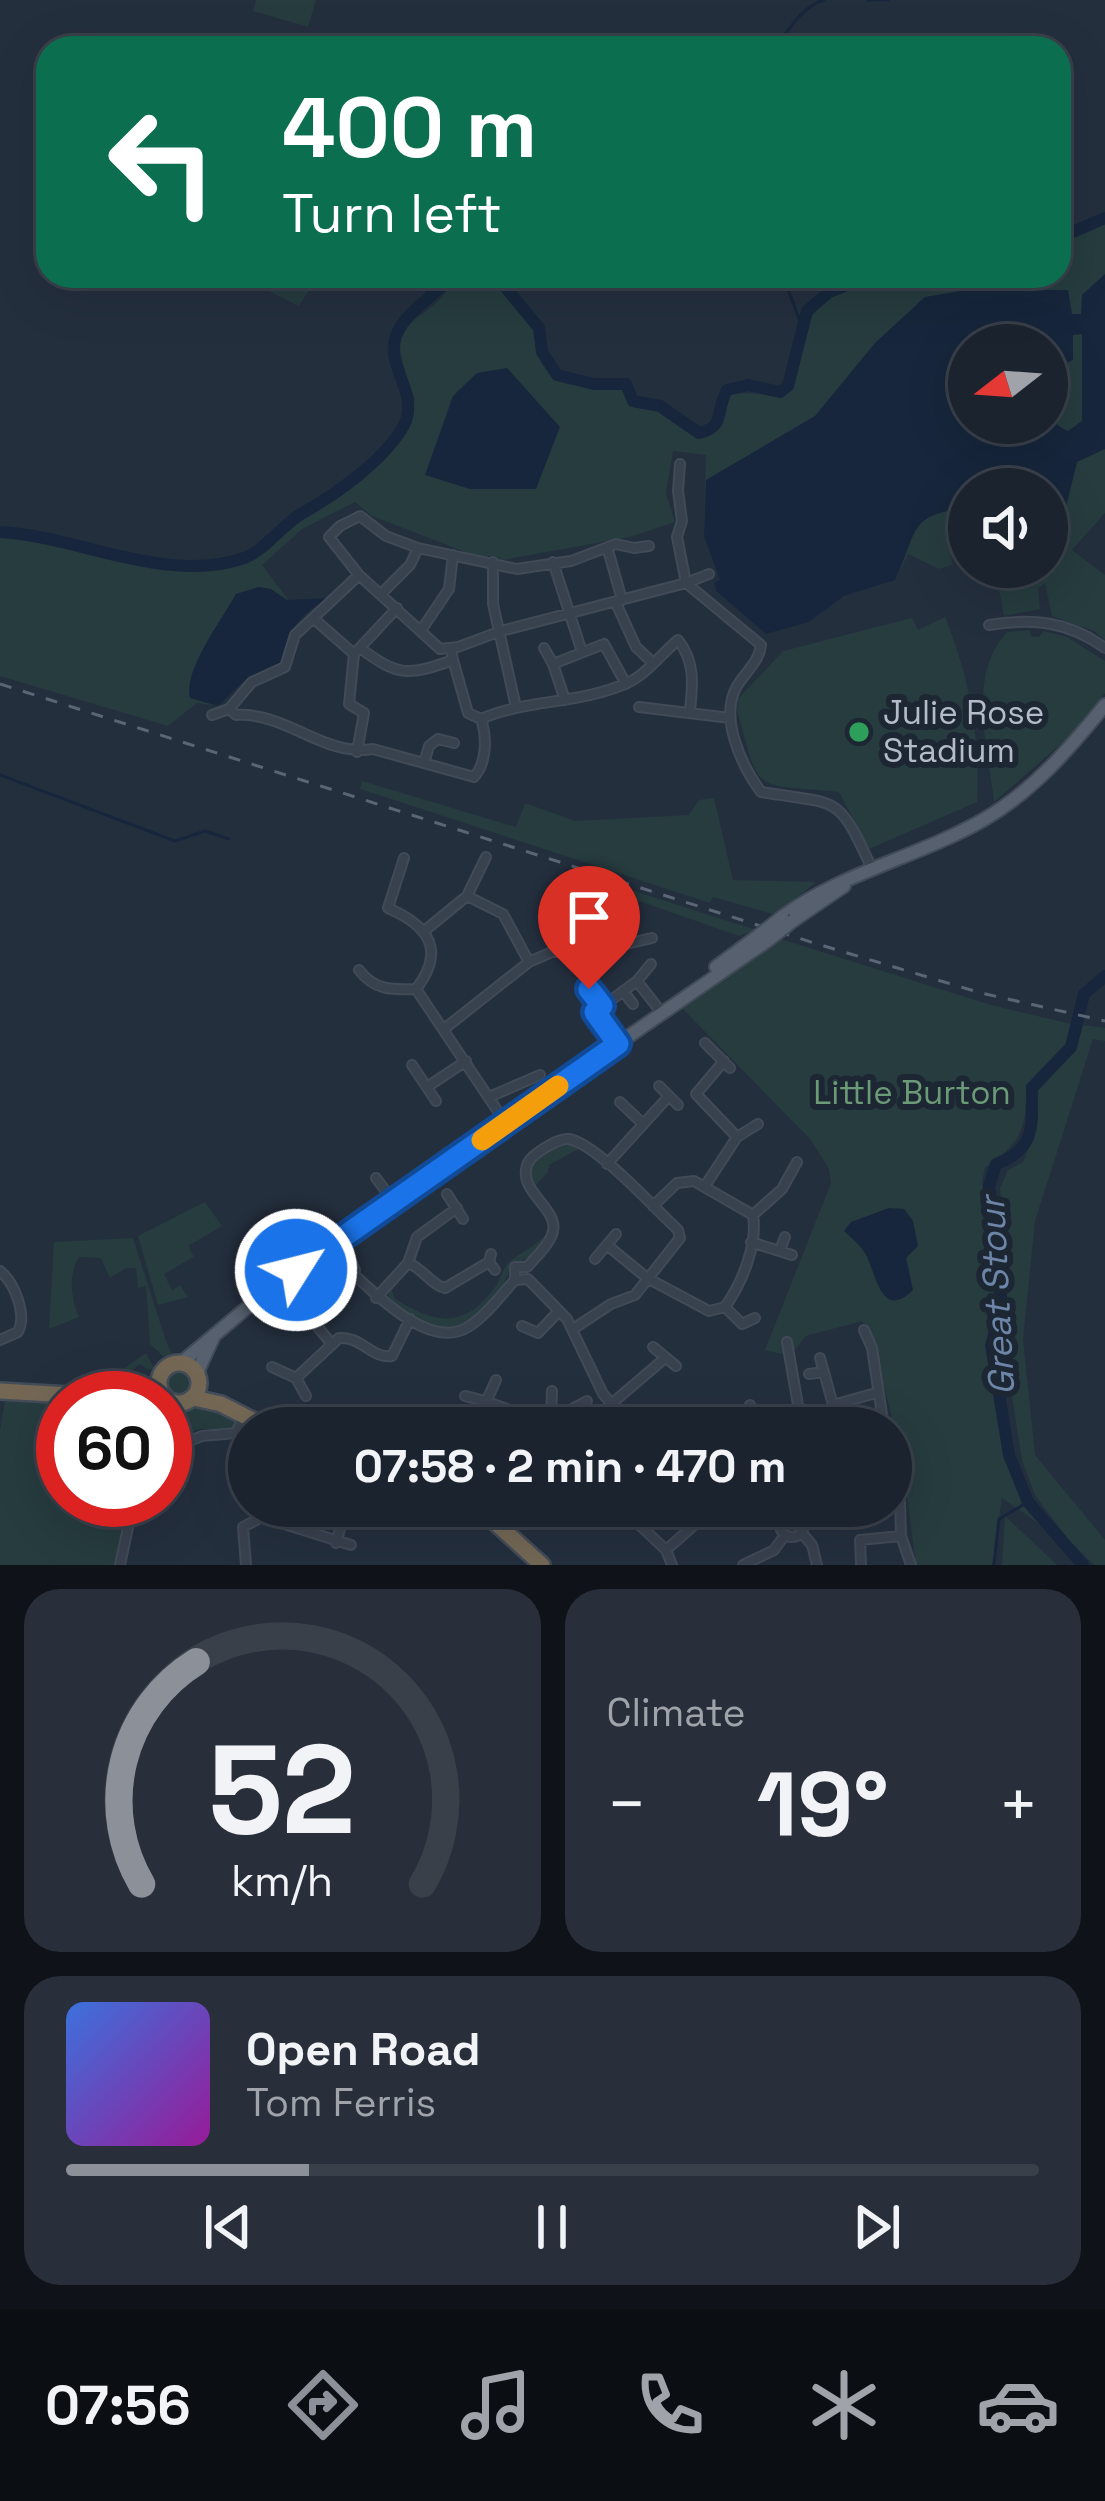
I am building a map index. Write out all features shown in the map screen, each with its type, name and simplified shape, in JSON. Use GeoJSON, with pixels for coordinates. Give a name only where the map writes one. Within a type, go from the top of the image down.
{"type":"FeatureCollection","features":[{"type":"Feature","properties":{"kind":"highway"},"geometry":{"type":"LineString","coordinates":[[164,1371],[181,1363],[228,1412]]}},
{"type":"Feature","properties":{"kind":"highway"},"geometry":{"type":"LineString","coordinates":[[199,1377],[194,1398],[221,1404]]}},
{"type":"Feature","properties":{"kind":"highway"},"geometry":{"type":"LineString","coordinates":[[0,1391],[36,1393]]}},
{"type":"Feature","properties":{"kind":"highway"},"geometry":{"type":"LineString","coordinates":[[500,1527],[542,1565]]}},
{"type":"Feature","properties":{"kind":"main road"},"geometry":{"type":"LineString","coordinates":[[181,1363],[268,1290],[788,919],[854,878],[980,822],[1012,801],[1082,735],[1105,705]]}},
{"type":"Feature","properties":{"kind":"main road"},"geometry":{"type":"LineString","coordinates":[[199,1377],[213,1338]]}},
{"type":"Feature","properties":{"kind":"street"},"geometry":{"type":"LineString","coordinates":[[680,464],[682,530],[677,537],[686,583],[760,645],[760,655],[735,689],[730,718],[740,754],[761,792],[822,800],[844,812],[872,870]]}},
{"type":"Feature","properties":{"kind":"street"},"geometry":{"type":"LineString","coordinates":[[649,546],[616,544],[608,550],[520,569],[418,548],[386,536],[360,516],[329,537],[359,575],[440,649],[709,574]]}},
{"type":"Feature","properties":{"kind":"street"},"geometry":{"type":"LineString","coordinates":[[382,593],[410,565],[418,548]]}},
{"type":"Feature","properties":{"kind":"street"},"geometry":{"type":"LineString","coordinates":[[608,550],[619,602],[636,647],[652,662]]}},
{"type":"Feature","properties":{"kind":"street"},"geometry":{"type":"LineString","coordinates":[[422,629],[448,589],[453,555]]}},
{"type":"Feature","properties":{"kind":"street"},"geometry":{"type":"LineString","coordinates":[[494,562],[493,604],[516,707]]}},
{"type":"Feature","properties":{"kind":"street"},"geometry":{"type":"LineString","coordinates":[[553,562],[582,652]]}},
{"type":"Feature","properties":{"kind":"street"},"geometry":{"type":"LineString","coordinates":[[212,716],[229,709],[252,682],[285,667],[296,635],[359,575]]}},
{"type":"Feature","properties":{"kind":"street"},"geometry":{"type":"LineString","coordinates":[[357,752],[364,713],[349,704],[357,651],[397,608]]}},
{"type":"Feature","properties":{"kind":"street"},"geometry":{"type":"LineString","coordinates":[[314,618],[357,651],[402,674],[454,661]]}},
{"type":"Feature","properties":{"kind":"street"},"geometry":{"type":"LineString","coordinates":[[988,625],[1046,622],[1070,628],[1105,648]]}},
{"type":"Feature","properties":{"kind":"street"},"geometry":{"type":"LineString","coordinates":[[451,648],[468,713],[481,718],[626,684],[677,640],[688,652],[690,710]]}},
{"type":"Feature","properties":{"kind":"street"},"geometry":{"type":"LineString","coordinates":[[553,664],[604,644],[626,684]]}},
{"type":"Feature","properties":{"kind":"street"},"geometry":{"type":"LineString","coordinates":[[544,648],[565,700]]}},
{"type":"Feature","properties":{"kind":"street"},"geometry":{"type":"LineString","coordinates":[[639,707],[730,718]]}},
{"type":"Feature","properties":{"kind":"street"},"geometry":{"type":"LineString","coordinates":[[229,709],[236,715],[258,714],[283,722],[304,736],[357,752],[374,749],[474,777],[486,735],[481,718]]}},
{"type":"Feature","properties":{"kind":"street"},"geometry":{"type":"LineString","coordinates":[[424,763],[429,746],[438,739],[454,743]]}},
{"type":"Feature","properties":{"kind":"street"},"geometry":{"type":"LineString","coordinates":[[423,932],[467,896],[486,857]]}},
{"type":"Feature","properties":{"kind":"street"},"geometry":{"type":"LineString","coordinates":[[404,858],[388,908],[411,918],[423,932],[432,962],[416,989]]}},
{"type":"Feature","properties":{"kind":"street"},"geometry":{"type":"LineString","coordinates":[[467,896],[503,914],[529,962]]}},
{"type":"Feature","properties":{"kind":"street"},"geometry":{"type":"LineString","coordinates":[[444,1029],[529,962],[561,950],[652,938]]}},
{"type":"Feature","properties":{"kind":"street"},"geometry":{"type":"LineString","coordinates":[[580,951],[589,989],[602,1006]]}},
{"type":"Feature","properties":{"kind":"street"},"geometry":{"type":"LineString","coordinates":[[618,1044],[595,1012],[637,981],[650,964]]}},
{"type":"Feature","properties":{"kind":"street"},"geometry":{"type":"LineString","coordinates":[[358,970],[379,988],[416,989]]}},
{"type":"Feature","properties":{"kind":"street"},"geometry":{"type":"LineString","coordinates":[[637,981],[661,1012]]}},
{"type":"Feature","properties":{"kind":"street"},"geometry":{"type":"LineString","coordinates":[[416,989],[506,1123]]}},
{"type":"Feature","properties":{"kind":"street"},"geometry":{"type":"LineString","coordinates":[[623,991],[633,1004]]}},
{"type":"Feature","properties":{"kind":"street"},"geometry":{"type":"LineString","coordinates":[[705,1043],[727,1064],[695,1091],[737,1136]]}},
{"type":"Feature","properties":{"kind":"street"},"geometry":{"type":"LineString","coordinates":[[427,1087],[466,1061]]}},
{"type":"Feature","properties":{"kind":"street"},"geometry":{"type":"LineString","coordinates":[[412,1065],[436,1101]]}},
{"type":"Feature","properties":{"kind":"street"},"geometry":{"type":"LineString","coordinates":[[489,1097],[540,1075]]}},
{"type":"Feature","properties":{"kind":"street"},"geometry":{"type":"LineString","coordinates":[[659,1086],[678,1105]]}},
{"type":"Feature","properties":{"kind":"street"},"geometry":{"type":"LineString","coordinates":[[607,1164],[669,1096]]}},
{"type":"Feature","properties":{"kind":"street"},"geometry":{"type":"LineString","coordinates":[[620,1102],[642,1123]]}},
{"type":"Feature","properties":{"kind":"street"},"geometry":{"type":"LineString","coordinates":[[705,1186],[737,1136],[758,1124]]}},
{"type":"Feature","properties":{"kind":"street"},"geometry":{"type":"LineString","coordinates":[[527,1280],[527,1267],[554,1228],[552,1217],[525,1178],[528,1161],[570,1139],[607,1164],[681,1235],[632,1297],[610,1304],[573,1329]]}},
{"type":"Feature","properties":{"kind":"street"},"geometry":{"type":"LineString","coordinates":[[607,1245],[647,1278],[709,1311],[725,1307],[740,1281],[752,1242],[753,1215],[795,1177],[797,1162]]}},
{"type":"Feature","properties":{"kind":"street"},"geometry":{"type":"LineString","coordinates":[[376,1178],[392,1200]]}},
{"type":"Feature","properties":{"kind":"street"},"geometry":{"type":"LineString","coordinates":[[653,1206],[680,1181],[694,1181],[753,1215]]}},
{"type":"Feature","properties":{"kind":"street"},"geometry":{"type":"LineString","coordinates":[[448,1194],[463,1219]]}},
{"type":"Feature","properties":{"kind":"street"},"geometry":{"type":"LineString","coordinates":[[376,1298],[409,1263],[418,1237],[457,1208]]}},
{"type":"Feature","properties":{"kind":"street"},"geometry":{"type":"LineString","coordinates":[[595,1259],[616,1234]]}},
{"type":"Feature","properties":{"kind":"street"},"geometry":{"type":"LineString","coordinates":[[780,1250],[785,1237]]}},
{"type":"Feature","properties":{"kind":"street"},"geometry":{"type":"LineString","coordinates":[[340,1238],[358,1277]]}},
{"type":"Feature","properties":{"kind":"street"},"geometry":{"type":"LineString","coordinates":[[752,1242],[792,1255]]}},
{"type":"Feature","properties":{"kind":"street"},"geometry":{"type":"LineString","coordinates":[[326,1249],[376,1298],[440,1332],[466,1329],[515,1280],[515,1267],[527,1267]]}},
{"type":"Feature","properties":{"kind":"street"},"geometry":{"type":"LineString","coordinates":[[409,1263],[445,1288],[492,1262]]}},
{"type":"Feature","properties":{"kind":"street"},"geometry":{"type":"LineString","coordinates":[[0,1271],[10,1281],[22,1327],[22,1336],[0,1340]]}},
{"type":"Feature","properties":{"kind":"street"},"geometry":{"type":"LineString","coordinates":[[515,1280],[527,1280],[560,1311],[610,1405],[664,1359]]}},
{"type":"Feature","properties":{"kind":"street"},"geometry":{"type":"LineString","coordinates":[[306,1292],[291,1301],[330,1342]]}},
{"type":"Feature","properties":{"kind":"street"},"geometry":{"type":"LineString","coordinates":[[725,1307],[742,1324],[754,1318]]}},
{"type":"Feature","properties":{"kind":"street"},"geometry":{"type":"LineString","coordinates":[[522,1327],[541,1337],[560,1311]]}},
{"type":"Feature","properties":{"kind":"street"},"geometry":{"type":"LineString","coordinates":[[296,1378],[330,1342],[348,1337],[387,1358],[392,1356],[410,1318]]}},
{"type":"Feature","properties":{"kind":"street"},"geometry":{"type":"LineString","coordinates":[[864,1330],[872,1348],[879,1407]]}},
{"type":"Feature","properties":{"kind":"street"},"geometry":{"type":"LineString","coordinates":[[787,1342],[798,1407]]}},
{"type":"Feature","properties":{"kind":"street"},"geometry":{"type":"LineString","coordinates":[[653,1347],[676,1366]]}},
{"type":"Feature","properties":{"kind":"street"},"geometry":{"type":"LineString","coordinates":[[820,1358],[832,1405],[876,1393]]}},
{"type":"Feature","properties":{"kind":"street"},"geometry":{"type":"LineString","coordinates":[[272,1367],[296,1378],[306,1396]]}},
{"type":"Feature","properties":{"kind":"street"},"geometry":{"type":"LineString","coordinates":[[809,1374],[823,1372]]}},
{"type":"Feature","properties":{"kind":"street"},"geometry":{"type":"LineString","coordinates":[[487,1400],[496,1380]]}},
{"type":"Feature","properties":{"kind":"street"},"geometry":{"type":"LineString","coordinates":[[553,1407],[555,1393]]}},
{"type":"Feature","properties":{"kind":"street"},"geometry":{"type":"LineString","coordinates":[[465,1396],[499,1407]]}},
{"type":"Feature","properties":{"kind":"street"},"geometry":{"type":"LineString","coordinates":[[576,1407],[587,1401]]}},
{"type":"Feature","properties":{"kind":"street"},"geometry":{"type":"LineString","coordinates":[[192,1439],[228,1428]]}},
{"type":"Feature","properties":{"kind":"street"},"geometry":{"type":"LineString","coordinates":[[246,1565],[241,1520],[275,1519],[351,1545]]}},
{"type":"Feature","properties":{"kind":"street"},"geometry":{"type":"LineString","coordinates":[[120,1565],[128,1527]]}},
{"type":"Feature","properties":{"kind":"street"},"geometry":{"type":"LineString","coordinates":[[640,1527],[666,1550],[672,1565]]}},
{"type":"Feature","properties":{"kind":"street"},"geometry":{"type":"LineString","coordinates":[[666,1550],[692,1527]]}},
{"type":"Feature","properties":{"kind":"street"},"geometry":{"type":"LineString","coordinates":[[783,1527],[785,1535]]}},
{"type":"Feature","properties":{"kind":"street"},"geometry":{"type":"LineString","coordinates":[[801,1527],[817,1565]]}},
{"type":"Feature","properties":{"kind":"street"},"geometry":{"type":"LineString","coordinates":[[903,1527],[911,1565]]}},
{"type":"Feature","properties":{"kind":"street"},"geometry":{"type":"LineString","coordinates":[[336,1543],[340,1529]]}},
{"type":"Feature","properties":{"kind":"street"},"geometry":{"type":"LineString","coordinates":[[785,1535],[801,1532]]}},
{"type":"Feature","properties":{"kind":"street"},"geometry":{"type":"LineString","coordinates":[[743,1565],[774,1550],[785,1535]]}},
{"type":"Feature","properties":{"kind":"street"},"geometry":{"type":"LineString","coordinates":[[861,1565],[860,1540],[902,1536]]}},
{"type":"Feature","properties":{"kind":"green space"},"geometry":{"type":"Polygon","coordinates":[[[256,0],[316,0],[308,27],[253,11],[256,0]]]}},
{"type":"Feature","properties":{"kind":"green space"},"geometry":{"type":"Polygon","coordinates":[[[1105,223],[1105,513],[1072,550],[1105,575],[1105,640],[1094,631],[1052,616],[1046,588],[1068,588],[1068,468],[948,468],[948,566],[939,569],[908,554],[895,580],[844,596],[809,622],[766,634],[716,591],[714,582],[720,580],[704,536],[706,455],[673,451],[666,493],[675,522],[630,537],[502,560],[476,556],[372,516],[355,502],[302,529],[262,565],[300,615],[284,646],[281,667],[245,680],[218,706],[197,703],[168,726],[0,676],[0,537],[169,570],[235,566],[263,554],[298,521],[357,482],[395,439],[415,399],[404,369],[402,335],[449,288],[500,288],[532,326],[542,364],[555,378],[620,387],[635,408],[653,406],[694,435],[716,431],[731,393],[788,391],[813,314],[826,298],[851,288],[1071,288],[1071,237],[1105,223]]]}},
{"type":"Feature","properties":{"kind":"green space"},"geometry":{"type":"Polygon","coordinates":[[[263,288],[310,288],[299,306],[263,288]]]}},
{"type":"Feature","properties":{"kind":"green space"},"geometry":{"type":"Polygon","coordinates":[[[999,588],[1038,588],[1040,609],[1004,616],[999,588]]]}},
{"type":"Feature","properties":{"kind":"green space","name":"Julie Rose Stadium"},"geometry":{"type":"Polygon","coordinates":[[[945,617],[972,708],[977,802],[869,849],[839,792],[774,785],[757,772],[737,710],[738,699],[783,651],[912,618],[918,630],[945,617]]]}},
{"type":"Feature","properties":{"kind":"green space"},"geometry":{"type":"Polygon","coordinates":[[[1030,630],[1031,636],[1039,637],[1043,631],[1067,637],[1105,661],[1105,693],[1076,731],[994,802],[983,713],[987,670],[1007,632],[1030,630]]]}},
{"type":"Feature","properties":{"kind":"green space"},"geometry":{"type":"Polygon","coordinates":[[[362,781],[516,827],[525,803],[575,821],[689,815],[699,800],[714,798],[733,880],[816,882],[776,915],[713,897],[710,903],[360,789],[362,781]]]}},
{"type":"Feature","properties":{"kind":"green space"},"geometry":{"type":"Polygon","coordinates":[[[578,873],[756,930],[739,936],[576,879],[578,873]]]}},
{"type":"Feature","properties":{"kind":"green space","name":"Little Burton"},"geometry":{"type":"Polygon","coordinates":[[[781,939],[991,1005],[1071,1024],[1067,1043],[1026,1085],[1019,1134],[985,1168],[982,1182],[996,1270],[987,1341],[1006,1460],[1024,1498],[1048,1530],[1002,1498],[992,1565],[916,1565],[911,1527],[912,1407],[889,1407],[870,1330],[862,1321],[806,1336],[790,1356],[765,1350],[831,1183],[829,1169],[811,1140],[679,1005],[781,939]]]}},
{"type":"Feature","properties":{"kind":"green space"},"geometry":{"type":"Polygon","coordinates":[[[1083,1025],[1105,1028],[1105,1041],[1093,1039],[1035,1221],[1023,1339],[1035,1455],[1105,1540],[1105,1565],[1094,1565],[1068,1539],[1035,1495],[1022,1460],[1004,1344],[1008,1261],[1000,1188],[1008,1170],[1023,1162],[1034,1136],[1039,1086],[1077,1047],[1083,1025]]]}},
{"type":"Feature","properties":{"kind":"green space"},"geometry":{"type":"Polygon","coordinates":[[[560,1143],[578,1149],[549,1165],[534,1187],[528,1176],[530,1166],[560,1143]]]}},
{"type":"Feature","properties":{"kind":"green space"},"geometry":{"type":"Polygon","coordinates":[[[205,1202],[222,1226],[188,1246],[194,1257],[164,1274],[172,1290],[180,1285],[188,1297],[158,1305],[138,1236],[205,1202]]]}},
{"type":"Feature","properties":{"kind":"green space"},"geometry":{"type":"Polygon","coordinates":[[[133,1238],[173,1357],[166,1359],[150,1344],[146,1286],[138,1288],[136,1268],[110,1278],[101,1258],[79,1257],[72,1287],[79,1317],[49,1329],[54,1242],[133,1238]]]}},
{"type":"Feature","properties":{"kind":"green space"},"geometry":{"type":"Polygon","coordinates":[[[542,1238],[546,1240],[535,1254],[511,1266],[494,1297],[461,1324],[437,1327],[425,1323],[388,1297],[390,1285],[395,1299],[424,1314],[461,1316],[484,1300],[510,1261],[542,1238]]]}},
{"type":"Feature","properties":{"kind":"green space"},"geometry":{"type":"Polygon","coordinates":[[[146,1353],[154,1368],[140,1364],[120,1371],[146,1353]]]}},
{"type":"Feature","properties":{"kind":"green space"},"geometry":{"type":"Polygon","coordinates":[[[5,1401],[36,1402],[36,1527],[123,1527],[115,1565],[0,1565],[0,1430],[5,1401]]]}},
{"type":"Feature","properties":{"kind":"green space"},"geometry":{"type":"Polygon","coordinates":[[[192,1402],[221,1408],[228,1414],[228,1429],[192,1432],[192,1402]]]}},
{"type":"Feature","properties":{"kind":"green space"},"geometry":{"type":"Polygon","coordinates":[[[1005,1516],[1057,1565],[1002,1565],[1005,1516]]]}},
{"type":"Feature","properties":{"kind":"water"},"geometry":{"type":"Polygon","coordinates":[[[1105,274],[1105,449],[1077,462],[1068,499],[1068,468],[948,468],[948,511],[924,520],[917,528],[895,580],[844,596],[809,622],[766,634],[716,591],[714,582],[720,580],[704,536],[706,480],[815,416],[875,343],[925,297],[966,290],[1068,290],[1072,314],[1081,314],[1082,295],[1105,274]]]}},
{"type":"Feature","properties":{"kind":"water"},"geometry":{"type":"Polygon","coordinates":[[[507,368],[560,427],[536,489],[470,489],[425,475],[453,396],[477,373],[507,368]]]}},
{"type":"Feature","properties":{"kind":"water"},"geometry":{"type":"Polygon","coordinates":[[[258,587],[287,600],[329,598],[295,626],[281,667],[245,680],[218,706],[190,698],[192,674],[213,631],[236,594],[258,587]]]}},
{"type":"Feature","properties":{"kind":"water"},"geometry":{"type":"Polygon","coordinates":[[[889,1208],[904,1209],[913,1221],[918,1246],[906,1258],[913,1290],[894,1300],[881,1291],[865,1253],[844,1231],[851,1222],[889,1208]]]}},
{"type":"Feature","properties":{"kind":"waterway"},"geometry":{"type":"LineString","coordinates":[[785,36],[802,14],[824,0]]}},
{"type":"Feature","properties":{"kind":"waterway"},"geometry":{"type":"LineString","coordinates":[[868,0],[888,0]]}},
{"type":"Feature","properties":{"kind":"waterway","name":"Great Stour"},"geometry":{"type":"LineString","coordinates":[[1071,233],[1105,218]]}},
{"type":"Feature","properties":{"kind":"waterway"},"geometry":{"type":"LineString","coordinates":[[425,288],[430,300]]}},
{"type":"Feature","properties":{"kind":"waterway","name":"Great Stour"},"geometry":{"type":"LineString","coordinates":[[0,532],[184,566],[214,565],[251,555],[358,476],[396,438],[408,414],[395,358],[396,336],[406,319],[440,288]]}},
{"type":"Feature","properties":{"kind":"waterway","name":"Great Stour"},"geometry":{"type":"LineString","coordinates":[[506,288],[539,328],[542,352],[557,375],[594,384],[626,384],[633,401],[660,406],[699,433],[717,422],[727,390],[748,385],[780,392],[788,386],[807,311],[840,288]]}},
{"type":"Feature","properties":{"kind":"waterway"},"geometry":{"type":"LineString","coordinates":[[788,288],[801,324]]}},
{"type":"Feature","properties":{"kind":"waterway"},"geometry":{"type":"LineString","coordinates":[[0,775],[175,841],[205,831],[229,839]]}},
{"type":"Feature","properties":{"kind":"waterway","name":"Great Stour"},"geometry":{"type":"LineString","coordinates":[[1083,1565],[1028,1502],[1009,1455],[991,1345],[1001,1314],[1001,1262],[989,1187],[996,1164],[1025,1143],[1031,1125],[1032,1088],[1071,1047],[1084,994],[1105,976]]}},
{"type":"Feature","properties":{"kind":"waterway"},"geometry":{"type":"LineString","coordinates":[[994,1565],[999,1519],[1028,1502]]}},
{"type":"Feature","properties":{"kind":"railway"},"geometry":{"type":"LineString","coordinates":[[0,684],[814,943],[981,993],[1105,1021]]}},
{"type":"Feature","properties":{"kind":"slow traffic"},"geometry":{"type":"LineString","coordinates":[[482,1140],[558,1086]]}},
{"type":"Feature","properties":{"kind":"place","name":"Julie Rose Stadium"},"geometry":{"type":"Point","coordinates":[859,732]}},
{"type":"Feature","properties":{"kind":"route"},"geometry":{"type":"LineString","coordinates":[[296,1270],[618,1044],[595,1012],[602,1006],[589,989]]}}]}
